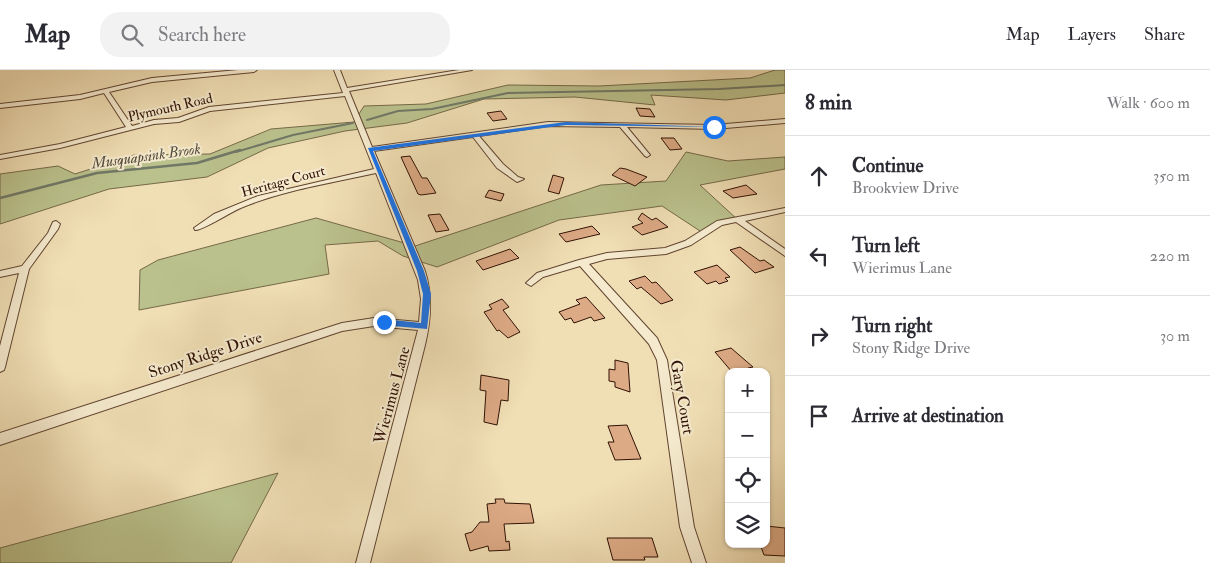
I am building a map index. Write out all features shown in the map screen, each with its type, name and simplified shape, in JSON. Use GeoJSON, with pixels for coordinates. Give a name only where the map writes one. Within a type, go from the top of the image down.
{"type":"FeatureCollection","features":[{"type":"Feature","properties":{"kind":"street"},"geometry":{"type":"LineString","coordinates":[[0,106],[70,98],[158,80],[254,70]]}},
{"type":"Feature","properties":{"kind":"street","name":"Wierimus Lane"},"geometry":{"type":"LineString","coordinates":[[337,70],[424,283],[427,304],[424,327],[363,563]]}},
{"type":"Feature","properties":{"kind":"street"},"geometry":{"type":"LineString","coordinates":[[430,70],[434,77]]}},
{"type":"Feature","properties":{"kind":"street","name":"Plymouth Road"},"geometry":{"type":"LineString","coordinates":[[0,157],[60,146],[130,128],[179,120],[209,109],[346,92],[469,70]]}},
{"type":"Feature","properties":{"kind":"street"},"geometry":{"type":"LineString","coordinates":[[106,92],[130,128]]}},
{"type":"Feature","properties":{"kind":"street"},"geometry":{"type":"LineString","coordinates":[[370,149],[566,123],[714,127],[785,121]]}},
{"type":"Feature","properties":{"kind":"street"},"geometry":{"type":"LineString","coordinates":[[622,125],[647,155]]}},
{"type":"Feature","properties":{"kind":"street"},"geometry":{"type":"LineString","coordinates":[[475,134],[500,166],[518,180],[520,179]]}},
{"type":"Feature","properties":{"kind":"street","name":"Heritage Court"},"geometry":{"type":"LineString","coordinates":[[198,228],[228,210],[256,199],[378,170]]}},
{"type":"Feature","properties":{"kind":"street"},"geometry":{"type":"LineString","coordinates":[[531,284],[540,275],[582,262],[607,256],[666,251],[688,243],[720,223],[785,210]]}},
{"type":"Feature","properties":{"kind":"street"},"geometry":{"type":"LineString","coordinates":[[738,220],[785,253]]}},
{"type":"Feature","properties":{"kind":"street"},"geometry":{"type":"LineString","coordinates":[[0,367],[25,269],[37,250],[54,232],[56,224]]}},
{"type":"Feature","properties":{"kind":"street","name":"Gary Court"},"geometry":{"type":"LineString","coordinates":[[582,262],[652,341],[662,360],[688,527],[699,563]]}},
{"type":"Feature","properties":{"kind":"street"},"geometry":{"type":"LineString","coordinates":[[0,274],[25,269]]}},
{"type":"Feature","properties":{"kind":"street","name":"Stony Ridge Drive"},"geometry":{"type":"LineString","coordinates":[[0,439],[342,327],[374,322],[424,327]]}},
{"type":"Feature","properties":{"kind":"green space"},"geometry":{"type":"Polygon","coordinates":[[[775,70],[785,70],[785,93],[726,100],[651,95],[655,105],[575,97],[484,99],[407,123],[345,131],[268,148],[207,177],[109,189],[0,224],[0,174],[58,166],[75,174],[134,155],[210,154],[271,129],[354,122],[364,106],[426,104],[508,85],[599,86],[750,78],[775,70]]]}},
{"type":"Feature","properties":{"kind":"green space"},"geometry":{"type":"Polygon","coordinates":[[[686,152],[728,161],[785,157],[785,169],[700,185],[738,220],[720,223],[703,233],[662,206],[559,220],[437,267],[403,256],[378,241],[325,245],[329,274],[139,310],[140,270],[158,260],[316,218],[415,246],[601,185],[666,181],[686,152]]]}},
{"type":"Feature","properties":{"kind":"green space"},"geometry":{"type":"Polygon","coordinates":[[[278,473],[231,563],[0,563],[0,548],[278,473]]]}},
{"type":"Feature","properties":{"kind":"building"},"geometry":{"type":"Polygon","coordinates":[[[636,108],[650,109],[655,117],[640,116],[636,108]]]}},
{"type":"Feature","properties":{"kind":"building"},"geometry":{"type":"Polygon","coordinates":[[[501,111],[507,119],[493,121],[487,113],[501,111]]]}},
{"type":"Feature","properties":{"kind":"building"},"geometry":{"type":"Polygon","coordinates":[[[661,138],[674,138],[682,149],[670,150],[661,138]]]}},
{"type":"Feature","properties":{"kind":"building"},"geometry":{"type":"Polygon","coordinates":[[[410,156],[422,178],[427,178],[436,193],[418,194],[401,157],[410,156]]]}},
{"type":"Feature","properties":{"kind":"building"},"geometry":{"type":"Polygon","coordinates":[[[620,168],[647,177],[635,186],[612,175],[620,168]]]}},
{"type":"Feature","properties":{"kind":"building"},"geometry":{"type":"Polygon","coordinates":[[[553,175],[564,178],[559,194],[548,191],[553,175]]]}},
{"type":"Feature","properties":{"kind":"building"},"geometry":{"type":"Polygon","coordinates":[[[746,185],[757,194],[733,198],[723,191],[746,185]]]}},
{"type":"Feature","properties":{"kind":"building"},"geometry":{"type":"Polygon","coordinates":[[[489,190],[504,194],[501,201],[485,197],[489,190]]]}},
{"type":"Feature","properties":{"kind":"building"},"geometry":{"type":"Polygon","coordinates":[[[642,213],[652,220],[656,218],[668,227],[642,235],[632,227],[643,223],[638,219],[642,213]]]}},
{"type":"Feature","properties":{"kind":"building"},"geometry":{"type":"Polygon","coordinates":[[[440,214],[449,230],[436,232],[428,215],[440,214]]]}},
{"type":"Feature","properties":{"kind":"building"},"geometry":{"type":"Polygon","coordinates":[[[592,226],[600,234],[566,242],[559,234],[592,226]]]}},
{"type":"Feature","properties":{"kind":"building"},"geometry":{"type":"Polygon","coordinates":[[[740,247],[760,261],[764,260],[774,267],[755,273],[730,250],[740,247]]]}},
{"type":"Feature","properties":{"kind":"building"},"geometry":{"type":"Polygon","coordinates":[[[510,249],[519,258],[483,270],[476,261],[510,249]]]}},
{"type":"Feature","properties":{"kind":"building"},"geometry":{"type":"Polygon","coordinates":[[[717,265],[730,277],[725,278],[728,281],[719,284],[716,281],[707,284],[694,272],[717,265]]]}},
{"type":"Feature","properties":{"kind":"building"},"geometry":{"type":"Polygon","coordinates":[[[645,276],[652,283],[656,282],[673,300],[661,304],[641,287],[637,289],[629,281],[645,276]]]}},
{"type":"Feature","properties":{"kind":"building"},"geometry":{"type":"Polygon","coordinates":[[[586,297],[605,318],[594,321],[591,317],[574,323],[571,318],[565,320],[559,312],[580,304],[576,300],[586,297]]]}},
{"type":"Feature","properties":{"kind":"building"},"geometry":{"type":"Polygon","coordinates":[[[502,299],[509,307],[503,310],[520,332],[508,338],[499,330],[497,331],[484,312],[492,309],[489,305],[502,299]]]}},
{"type":"Feature","properties":{"kind":"building"},"geometry":{"type":"Polygon","coordinates":[[[731,348],[753,367],[729,368],[715,352],[731,348]]]}},
{"type":"Feature","properties":{"kind":"building"},"geometry":{"type":"Polygon","coordinates":[[[615,360],[628,363],[630,392],[615,387],[615,382],[609,381],[609,369],[615,370],[615,360]]]}},
{"type":"Feature","properties":{"kind":"building"},"geometry":{"type":"Polygon","coordinates":[[[481,375],[509,380],[508,401],[501,400],[497,425],[484,422],[486,391],[480,390],[481,375]]]}},
{"type":"Feature","properties":{"kind":"building"},"geometry":{"type":"Polygon","coordinates":[[[627,425],[641,459],[615,460],[608,442],[614,442],[608,426],[627,425]]]}},
{"type":"Feature","properties":{"kind":"building"},"geometry":{"type":"Polygon","coordinates":[[[495,499],[504,499],[505,503],[530,504],[534,523],[504,524],[506,542],[509,541],[510,550],[489,551],[488,546],[470,551],[465,534],[472,532],[480,522],[489,522],[487,504],[496,503],[495,499]]]}},
{"type":"Feature","properties":{"kind":"building"},"geometry":{"type":"Polygon","coordinates":[[[770,526],[785,528],[785,556],[764,555],[761,548],[770,548],[770,526]]]}},
{"type":"Feature","properties":{"kind":"building"},"geometry":{"type":"Polygon","coordinates":[[[607,538],[652,538],[658,557],[644,557],[645,560],[613,560],[607,538]]]}},
{"type":"Feature","properties":{"kind":"waterway","name":"Musquapsink Brook"},"geometry":{"type":"LineString","coordinates":[[367,120],[398,111],[432,109],[508,93],[719,89],[785,85]]}},
{"type":"Feature","properties":{"kind":"waterway","name":"Musquapsink Brook"},"geometry":{"type":"LineString","coordinates":[[236,152],[293,135],[353,123]]}},
{"type":"Feature","properties":{"kind":"waterway","name":"Musquapsink Brook"},"geometry":{"type":"LineString","coordinates":[[0,198],[97,173],[197,163],[240,150]]}},
{"type":"Feature","properties":{"kind":"route"},"geometry":{"type":"LineString","coordinates":[[384,322],[424,327],[427,294],[420,271],[370,149],[566,123],[714,127]]}}]}
